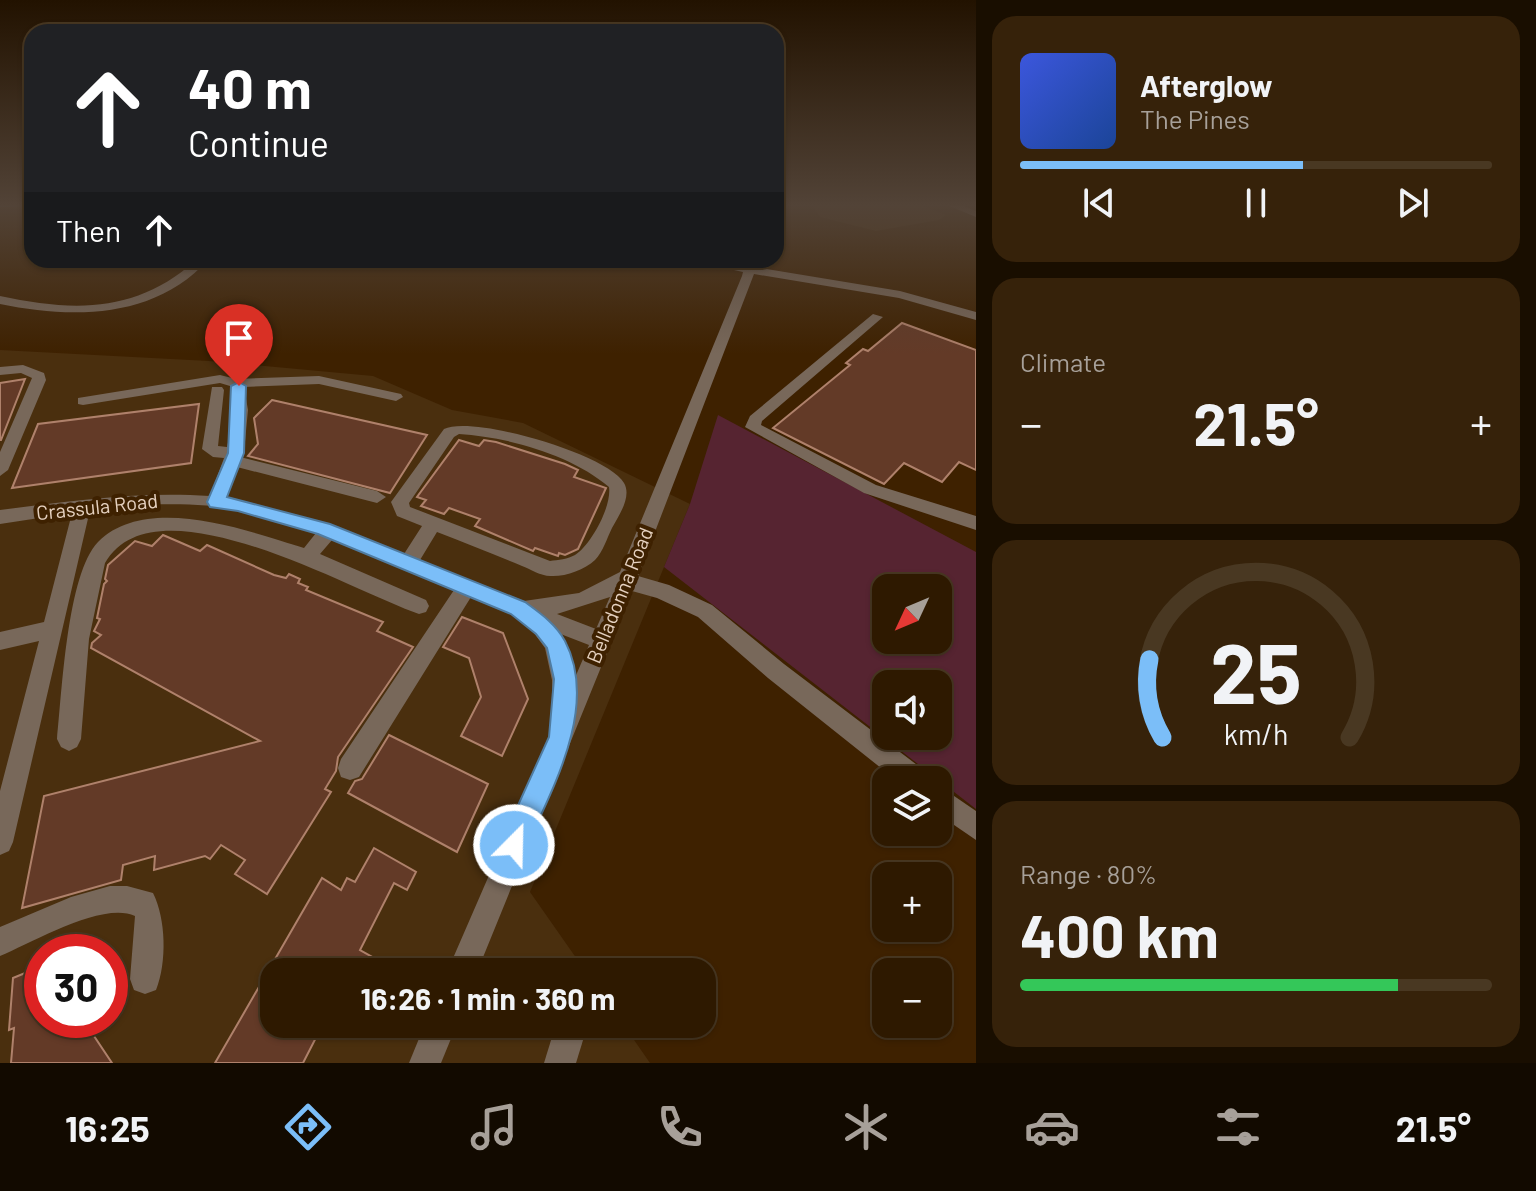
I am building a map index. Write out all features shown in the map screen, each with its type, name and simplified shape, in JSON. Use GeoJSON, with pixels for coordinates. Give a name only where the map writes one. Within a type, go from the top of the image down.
{"type":"FeatureCollection","features":[{"type":"Feature","properties":{"kind":"street"},"geometry":{"type":"LineString","coordinates":[[0,300],[53,309],[122,304],[170,287],[193,268]]}},
{"type":"Feature","properties":{"kind":"street","name":"Belladonna Road"},"geometry":{"type":"LineString","coordinates":[[468,958],[627,579],[748,268]]}},
{"type":"Feature","properties":{"kind":"street"},"geometry":{"type":"LineString","coordinates":[[769,268],[900,295],[976,316]]}},
{"type":"Feature","properties":{"kind":"street"},"geometry":{"type":"LineString","coordinates":[[877,317],[755,419],[753,427],[870,489],[976,523]]}},
{"type":"Feature","properties":{"kind":"street"},"geometry":{"type":"LineString","coordinates":[[0,371],[31,371],[39,376],[39,380],[0,470]]}},
{"type":"Feature","properties":{"kind":"street"},"geometry":{"type":"LineString","coordinates":[[83,401],[220,379],[236,383],[319,380],[396,397]]}},
{"type":"Feature","properties":{"kind":"street"},"geometry":{"type":"LineString","coordinates":[[216,502],[235,456],[239,395],[236,383]]}},
{"type":"Feature","properties":{"kind":"street"},"geometry":{"type":"LineString","coordinates":[[217,390],[210,449],[377,497]]}},
{"type":"Feature","properties":{"kind":"street"},"geometry":{"type":"LineString","coordinates":[[457,429],[550,449],[593,468],[618,486],[617,501],[594,549],[581,561],[565,566],[549,569],[535,565],[432,524],[403,511],[400,502],[449,433],[457,429]]}},
{"type":"Feature","properties":{"kind":"street","name":"Crassula Road"},"geometry":{"type":"LineString","coordinates":[[0,517],[83,504],[169,499],[216,502],[264,510],[328,531],[601,641]]}},
{"type":"Feature","properties":{"kind":"street"},"geometry":{"type":"LineString","coordinates":[[0,842],[8,778],[53,629],[83,504]]}},
{"type":"Feature","properties":{"kind":"street"},"geometry":{"type":"LineString","coordinates":[[408,564],[432,524]]}},
{"type":"Feature","properties":{"kind":"street"},"geometry":{"type":"LineString","coordinates":[[69,739],[80,628],[98,556],[119,536],[140,528],[184,525],[234,535],[308,557],[419,606]]}},
{"type":"Feature","properties":{"kind":"street"},"geometry":{"type":"LineString","coordinates":[[308,557],[328,531]]}},
{"type":"Feature","properties":{"kind":"street"},"geometry":{"type":"LineString","coordinates":[[510,605],[542,608],[574,604],[627,579],[662,591],[705,611],[898,766]]}},
{"type":"Feature","properties":{"kind":"street"},"geometry":{"type":"LineString","coordinates":[[350,768],[466,588]]}},
{"type":"Feature","properties":{"kind":"street"},"geometry":{"type":"LineString","coordinates":[[510,605],[550,635],[561,656],[565,679],[561,738]]}},
{"type":"Feature","properties":{"kind":"street"},"geometry":{"type":"LineString","coordinates":[[0,641],[53,629]]}},
{"type":"Feature","properties":{"kind":"street"},"geometry":{"type":"LineString","coordinates":[[952,809],[976,827]]}},
{"type":"Feature","properties":{"kind":"street"},"geometry":{"type":"LineString","coordinates":[[0,942],[111,898],[131,898],[143,903],[149,915],[145,979]]}},
{"type":"Feature","properties":{"kind":"street"},"geometry":{"type":"LineString","coordinates":[[425,1063],[435,1038]]}},
{"type":"Feature","properties":{"kind":"street"},"geometry":{"type":"LineString","coordinates":[[560,1063],[568,1038]]}},
{"type":"Feature","properties":{"kind":"shaded area"},"geometry":{"type":"Polygon","coordinates":[[[0,350],[209,361],[373,376],[452,410],[523,423],[690,504],[530,892],[576,958],[260,958],[260,1038],[633,1038],[650,1063],[0,1063],[0,350]]]}},
{"type":"Feature","properties":{"kind":"shaded area"},"geometry":{"type":"Polygon","coordinates":[[[718,415],[976,552],[976,809],[952,790],[952,766],[921,766],[900,750],[952,750],[952,670],[872,670],[872,728],[664,567],[690,504],[718,415]]]}},
{"type":"Feature","properties":{"kind":"building"},"geometry":{"type":"Polygon","coordinates":[[[902,323],[976,350],[976,470],[959,462],[942,482],[904,463],[884,484],[773,428],[850,365],[846,363],[863,349],[868,351],[902,323]]]}},
{"type":"Feature","properties":{"kind":"building"},"geometry":{"type":"Polygon","coordinates":[[[25,379],[1,440],[0,440],[0,383],[25,379]]]}},
{"type":"Feature","properties":{"kind":"building"},"geometry":{"type":"Polygon","coordinates":[[[272,400],[427,435],[390,493],[248,456],[258,444],[254,418],[272,400]]]}},
{"type":"Feature","properties":{"kind":"building"},"geometry":{"type":"Polygon","coordinates":[[[199,404],[191,463],[12,488],[38,424],[199,404]]]}},
{"type":"Feature","properties":{"kind":"building"},"geometry":{"type":"Polygon","coordinates":[[[459,440],[479,446],[484,440],[496,442],[565,464],[578,470],[574,477],[606,488],[578,549],[565,555],[559,553],[558,556],[535,548],[533,551],[475,526],[480,519],[449,508],[444,514],[421,506],[426,500],[417,497],[459,440]]]}},
{"type":"Feature","properties":{"kind":"building"},"geometry":{"type":"Polygon","coordinates":[[[163,535],[200,551],[207,545],[274,575],[286,578],[289,574],[300,579],[298,583],[308,587],[306,590],[383,622],[377,631],[413,647],[338,757],[336,771],[325,789],[331,792],[267,894],[235,874],[245,860],[221,845],[210,859],[205,856],[154,870],[155,856],[123,865],[121,880],[22,908],[44,796],[260,741],[91,648],[101,635],[94,631],[100,619],[97,618],[108,565],[135,541],[152,546],[163,535]]]}},
{"type":"Feature","properties":{"kind":"building"},"geometry":{"type":"Polygon","coordinates":[[[462,617],[503,633],[528,699],[502,756],[461,736],[481,697],[469,658],[443,647],[462,617]]]}},
{"type":"Feature","properties":{"kind":"building"},"geometry":{"type":"Polygon","coordinates":[[[389,735],[488,784],[457,852],[348,793],[355,781],[362,779],[389,735]]]}},
{"type":"Feature","properties":{"kind":"building"},"geometry":{"type":"Polygon","coordinates":[[[374,848],[416,872],[407,890],[394,883],[360,950],[374,958],[276,958],[322,878],[341,890],[347,878],[355,882],[374,848]]]}},
{"type":"Feature","properties":{"kind":"building"},"geometry":{"type":"Polygon","coordinates":[[[24,973],[24,1038],[95,1038],[112,1063],[11,1063],[14,1028],[9,1030],[13,978],[24,973]]]}},
{"type":"Feature","properties":{"kind":"building"},"geometry":{"type":"Polygon","coordinates":[[[260,985],[260,1038],[316,1038],[303,1063],[215,1063],[260,985]]]}},
{"type":"Feature","properties":{"kind":"route"},"geometry":{"type":"LineString","coordinates":[[239,386],[236,453],[216,502],[238,504],[324,529],[518,608],[535,619],[556,645],[565,679],[561,738],[514,845]]}}]}
